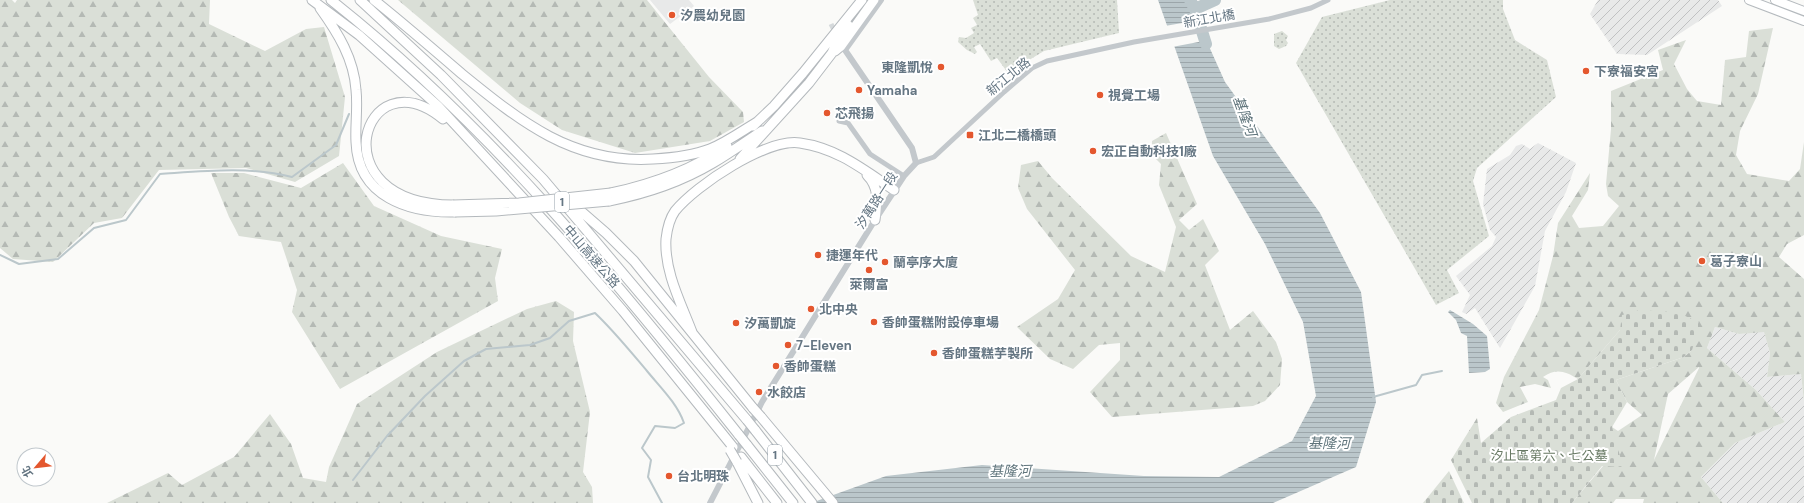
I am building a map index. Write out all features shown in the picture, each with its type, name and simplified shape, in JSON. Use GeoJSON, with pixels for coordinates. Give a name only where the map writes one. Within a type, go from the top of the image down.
{"type":"FeatureCollection","features":[{"type":"Feature","properties":{"kind":"highway","name":"中山高速公路"},"geometry":{"type":"LineString","coordinates":[[332,0],[428,84],[486,140],[554,213],[647,319],[793,503]]}},
{"type":"Feature","properties":{"kind":"highway","name":"中山高速公路"},"geometry":{"type":"LineString","coordinates":[[360,0],[440,74],[543,179],[747,420],[813,503]]}},
{"type":"Feature","properties":{"kind":"highway"},"geometry":{"type":"LineString","coordinates":[[374,0],[498,104],[529,126],[582,151],[624,160],[668,158],[708,149],[720,144],[757,122]]}},
{"type":"Feature","properties":{"kind":"highway"},"geometry":{"type":"LineString","coordinates":[[315,2],[359,34],[438,106],[466,136],[559,237],[623,310],[715,426],[739,459],[776,502]]}},
{"type":"Feature","properties":{"kind":"highway"},"geometry":{"type":"LineString","coordinates":[[315,2],[336,29],[352,66],[356,90],[356,142],[360,165],[365,175],[380,192],[402,205],[423,211],[519,203],[610,197],[633,197],[669,185],[712,164],[767,129]]}},
{"type":"Feature","properties":{"kind":"highway"},"geometry":{"type":"LineString","coordinates":[[610,197],[685,170],[745,134],[774,106],[803,73],[859,3]]}},
{"type":"Feature","properties":{"kind":"highway"},"geometry":{"type":"LineString","coordinates":[[735,164],[792,104],[832,53],[838,40],[856,15],[859,3]]}},
{"type":"Feature","properties":{"kind":"highway"},"geometry":{"type":"LineString","coordinates":[[832,53],[841,46],[872,3]]}},
{"type":"Feature","properties":{"kind":"highway"},"geometry":{"type":"LineString","coordinates":[[454,209],[431,205],[393,191],[372,170],[366,148],[366,138],[375,115],[394,102],[408,102],[424,106],[466,136]]}},
{"type":"Feature","properties":{"kind":"highway"},"geometry":{"type":"LineString","coordinates":[[692,332],[673,282],[667,258],[666,239],[674,212],[691,194],[735,164],[771,147],[798,143],[816,146],[832,151],[849,159],[894,190]]}},
{"type":"Feature","properties":{"kind":"highway"},"geometry":{"type":"LineString","coordinates":[[859,166],[874,185],[878,202],[875,220]]}},
{"type":"Feature","properties":{"kind":"highway"},"geometry":{"type":"LineString","coordinates":[[543,179],[606,233],[628,255],[833,503]]}},
{"type":"Feature","properties":{"kind":"highway"},"geometry":{"type":"LineString","coordinates":[[739,459],[758,503]]}},
{"type":"Feature","properties":{"kind":"main road"},"geometry":{"type":"LineString","coordinates":[[1749,0],[1804,21]]}},
{"type":"Feature","properties":{"kind":"main road"},"geometry":{"type":"LineString","coordinates":[[1775,0],[1804,11]]}},
{"type":"Feature","properties":{"kind":"street"},"geometry":{"type":"LineString","coordinates":[[882,0],[845,50],[912,148],[916,163]]}},
{"type":"Feature","properties":{"kind":"street","name":"新江北橋"},"geometry":{"type":"LineString","coordinates":[[1134,42],[1269,18],[1311,8],[1328,0]]}},
{"type":"Feature","properties":{"kind":"street","name":"新江北路"},"geometry":{"type":"LineString","coordinates":[[916,163],[934,157],[1032,68],[1047,60],[1134,42]]}},
{"type":"Feature","properties":{"kind":"street"},"geometry":{"type":"LineString","coordinates":[[839,121],[848,123],[870,154],[904,176]]}},
{"type":"Feature","properties":{"kind":"street","name":"汐萬路一段"},"geometry":{"type":"LineString","coordinates":[[710,503],[762,402],[894,190],[916,163]]}},
{"type":"Feature","properties":{"kind":"shaded area","name":"汐農幼兒園"},"geometry":{"type":"Polygon","coordinates":[[[650,0],[689,0],[694,6],[670,24],[650,0]]]}},
{"type":"Feature","properties":{"kind":"shaded area"},"geometry":{"type":"Polygon","coordinates":[[[1598,0],[1718,0],[1722,6],[1647,55],[1617,54],[1590,14],[1598,0]]]}},
{"type":"Feature","properties":{"kind":"shaded area"},"geometry":{"type":"Polygon","coordinates":[[[1538,143],[1576,163],[1566,192],[1545,231],[1535,286],[1500,348],[1475,308],[1466,314],[1462,312],[1470,295],[1456,276],[1492,246],[1496,237],[1490,230],[1483,204],[1487,169],[1510,155],[1516,146],[1522,144],[1530,149],[1538,143]]]}},
{"type":"Feature","properties":{"kind":"shaded area"},"geometry":{"type":"Polygon","coordinates":[[[1715,327],[1739,334],[1764,331],[1770,353],[1767,377],[1801,374],[1804,402],[1804,503],[1723,503],[1701,477],[1735,443],[1785,422],[1756,390],[1707,348],[1715,327]]]}},
{"type":"Feature","properties":{"kind":"green space"},"geometry":{"type":"Polygon","coordinates":[[[0,0],[12,0],[15,3],[17,0],[210,0],[209,24],[265,51],[306,29],[324,27],[345,97],[339,156],[295,182],[246,168],[159,170],[122,218],[94,223],[53,262],[13,259],[0,248],[0,0]]]}},
{"type":"Feature","properties":{"kind":"green space"},"geometry":{"type":"Polygon","coordinates":[[[398,0],[647,0],[709,77],[743,112],[744,122],[710,141],[635,153],[562,130],[520,103],[398,0]]]}},
{"type":"Feature","properties":{"kind":"green space"},"geometry":{"type":"Polygon","coordinates":[[[973,0],[1117,0],[1119,33],[1044,51],[1008,73],[997,58],[991,61],[980,44],[974,47],[977,52],[975,54],[967,50],[958,42],[959,37],[966,38],[974,33],[971,28],[977,25],[973,18],[978,15],[973,0]]]}},
{"type":"Feature","properties":{"kind":"green space"},"geometry":{"type":"Polygon","coordinates":[[[1390,0],[1503,0],[1503,9],[1515,40],[1547,60],[1556,97],[1477,168],[1473,181],[1489,236],[1447,270],[1459,293],[1436,305],[1296,63],[1322,17],[1390,0]]]}},
{"type":"Feature","properties":{"kind":"green space"},"geometry":{"type":"Polygon","coordinates":[[[1773,28],[1758,94],[1740,131],[1736,155],[1747,174],[1789,181],[1800,169],[1804,142],[1804,235],[1787,244],[1779,257],[1804,279],[1804,402],[1801,374],[1767,377],[1770,353],[1764,332],[1739,334],[1715,327],[1707,348],[1756,390],[1785,422],[1735,443],[1701,477],[1723,503],[1643,503],[1644,499],[1616,499],[1613,503],[1572,503],[1603,466],[1612,427],[1618,431],[1642,415],[1627,402],[1616,380],[1684,357],[1692,350],[1620,330],[1578,379],[1565,372],[1552,372],[1543,377],[1548,380],[1551,388],[1535,384],[1520,387],[1528,402],[1503,412],[1496,403],[1504,377],[1539,310],[1553,256],[1558,223],[1590,173],[1588,190],[1572,216],[1579,228],[1603,226],[1619,206],[1608,196],[1606,184],[1611,129],[1611,91],[1663,70],[1658,50],[1686,40],[1674,64],[1687,89],[1697,101],[1721,105],[1725,60],[1746,57],[1749,31],[1773,28]],[[1699,368],[1668,394],[1654,460],[1699,368]]]}},
{"type":"Feature","properties":{"kind":"green space"},"geometry":{"type":"Polygon","coordinates":[[[1282,31],[1288,36],[1286,40],[1288,43],[1286,46],[1279,49],[1274,46],[1274,34],[1282,31]]]}},
{"type":"Feature","properties":{"kind":"green space"},"geometry":{"type":"Polygon","coordinates":[[[1166,133],[1197,204],[1179,220],[1189,230],[1203,219],[1219,251],[1205,265],[1230,330],[1253,311],[1276,342],[1282,359],[1280,385],[1265,401],[1253,406],[1112,417],[1090,392],[1120,360],[1120,343],[1099,345],[1073,369],[1050,359],[1017,327],[1058,299],[1075,270],[1027,209],[1018,188],[1021,165],[1038,161],[1052,178],[1131,256],[1165,272],[1176,227],[1159,185],[1161,164],[1152,155],[1152,141],[1166,133]]]}},
{"type":"Feature","properties":{"kind":"green space"},"geometry":{"type":"Polygon","coordinates":[[[343,163],[374,206],[441,236],[502,249],[495,278],[498,301],[340,389],[292,312],[297,290],[281,242],[239,236],[229,217],[211,173],[244,173],[301,188],[343,163]]]}},
{"type":"Feature","properties":{"kind":"green space"},"geometry":{"type":"Polygon","coordinates":[[[556,301],[574,312],[573,341],[590,412],[583,472],[592,487],[593,503],[107,503],[168,473],[182,485],[234,457],[270,414],[291,444],[303,478],[326,482],[329,467],[357,404],[437,352],[527,309],[556,301]]]}},
{"type":"Feature","properties":{"kind":"green space","name":"汐止區第六、七公墓"},"geometry":{"type":"Polygon","coordinates":[[[1640,310],[1679,313],[1700,323],[1692,350],[1684,357],[1616,380],[1627,402],[1612,427],[1623,467],[1602,466],[1572,503],[1472,503],[1451,460],[1477,418],[1481,443],[1511,417],[1556,400],[1561,388],[1578,379],[1620,330],[1622,315],[1640,310]]]}},
{"type":"Feature","properties":{"kind":"green space"},"geometry":{"type":"Polygon","coordinates":[[[1449,471],[1464,503],[1423,503],[1449,471]]]}},
{"type":"Feature","properties":{"kind":"water","name":"基隆河"},"geometry":{"type":"Polygon","coordinates":[[[1158,0],[1191,0],[1190,4],[1225,82],[1320,213],[1361,292],[1376,402],[1356,467],[1273,503],[811,503],[886,476],[982,465],[1144,476],[1219,477],[1292,441],[1316,396],[1303,322],[1265,244],[1213,156],[1158,0]]]}},
{"type":"Feature","properties":{"kind":"water"},"geometry":{"type":"Polygon","coordinates":[[[1450,310],[1473,324],[1487,336],[1490,369],[1485,372],[1469,373],[1467,336],[1461,333],[1456,320],[1448,312],[1450,310]]]}},
{"type":"Feature","properties":{"kind":"pier"},"geometry":{"type":"Polygon","coordinates":[[[1199,20],[1209,40],[1172,47],[1165,26],[1199,20]]]}},
{"type":"Feature","properties":{"kind":"waterway","name":"基隆河"},"geometry":{"type":"LineString","coordinates":[[1190,0],[1195,9],[1206,44]]}},
{"type":"Feature","properties":{"kind":"waterway"},"geometry":{"type":"LineString","coordinates":[[1195,9],[1215,0]]}},
{"type":"Feature","properties":{"kind":"waterway"},"geometry":{"type":"LineString","coordinates":[[0,255],[19,264],[58,259],[94,228],[126,220],[160,174],[243,170],[259,171],[292,177],[336,145],[349,114]]}},
{"type":"Feature","properties":{"kind":"waterway"},"geometry":{"type":"LineString","coordinates":[[353,480],[387,436],[425,396],[464,361],[486,349],[530,345],[550,338],[569,321],[595,313],[622,341],[668,396],[684,423],[675,428],[655,426],[642,448],[651,460],[648,477],[662,503]]}},
{"type":"Feature","properties":{"kind":"waterway"},"geometry":{"type":"LineString","coordinates":[[1373,397],[1416,385],[1422,375],[1442,371]]}},
{"type":"Feature","properties":{"kind":"tunnel"},"geometry":{"type":"LineString","coordinates":[[831,24],[836,34]]}},
{"type":"Feature","properties":{"kind":"place","name":"汐農幼兒園"},"geometry":{"type":"Point","coordinates":[672,15]}},
{"type":"Feature","properties":{"kind":"place","name":"東隆凱悅"},"geometry":{"type":"Point","coordinates":[941,67]}},
{"type":"Feature","properties":{"kind":"place","name":"下寮福安宮"},"geometry":{"type":"Point","coordinates":[1586,71]}},
{"type":"Feature","properties":{"kind":"place","name":"Yamaha"},"geometry":{"type":"Point","coordinates":[859,90]}},
{"type":"Feature","properties":{"kind":"place","name":"視覺工場"},"geometry":{"type":"Point","coordinates":[1100,95]}},
{"type":"Feature","properties":{"kind":"place","name":"芯飛揚"},"geometry":{"type":"Point","coordinates":[827,113]}},
{"type":"Feature","properties":{"kind":"place","name":"江北二橋橋頭"},"geometry":{"type":"Point","coordinates":[970,135]}},
{"type":"Feature","properties":{"kind":"place","name":"宏正自動科技1廠"},"geometry":{"type":"Point","coordinates":[1093,151]}},
{"type":"Feature","properties":{"kind":"place","name":"捷運年代"},"geometry":{"type":"Point","coordinates":[818,255]}},
{"type":"Feature","properties":{"kind":"place","name":"葛子寮山"},"geometry":{"type":"Point","coordinates":[1702,261]}},
{"type":"Feature","properties":{"kind":"place","name":"蘭亭序大廈"},"geometry":{"type":"Point","coordinates":[885,262]}},
{"type":"Feature","properties":{"kind":"place","name":"萊爾富"},"geometry":{"type":"Point","coordinates":[869,270]}},
{"type":"Feature","properties":{"kind":"place","name":"北中央"},"geometry":{"type":"Point","coordinates":[811,309]}},
{"type":"Feature","properties":{"kind":"place","name":"香帥蛋糕附設停車場"},"geometry":{"type":"Point","coordinates":[874,322]}},
{"type":"Feature","properties":{"kind":"place","name":"汐萬凱旋"},"geometry":{"type":"Point","coordinates":[736,323]}},
{"type":"Feature","properties":{"kind":"place","name":"7-Eleven"},"geometry":{"type":"Point","coordinates":[788,345]}},
{"type":"Feature","properties":{"kind":"place","name":"香帥蛋糕芋製所"},"geometry":{"type":"Point","coordinates":[934,353]}},
{"type":"Feature","properties":{"kind":"place","name":"香帥蛋糕"},"geometry":{"type":"Point","coordinates":[776,366]}},
{"type":"Feature","properties":{"kind":"place","name":"水餃店"},"geometry":{"type":"Point","coordinates":[759,392]}},
{"type":"Feature","properties":{"kind":"place","name":"台北明珠"},"geometry":{"type":"Point","coordinates":[669,476]}}]}
